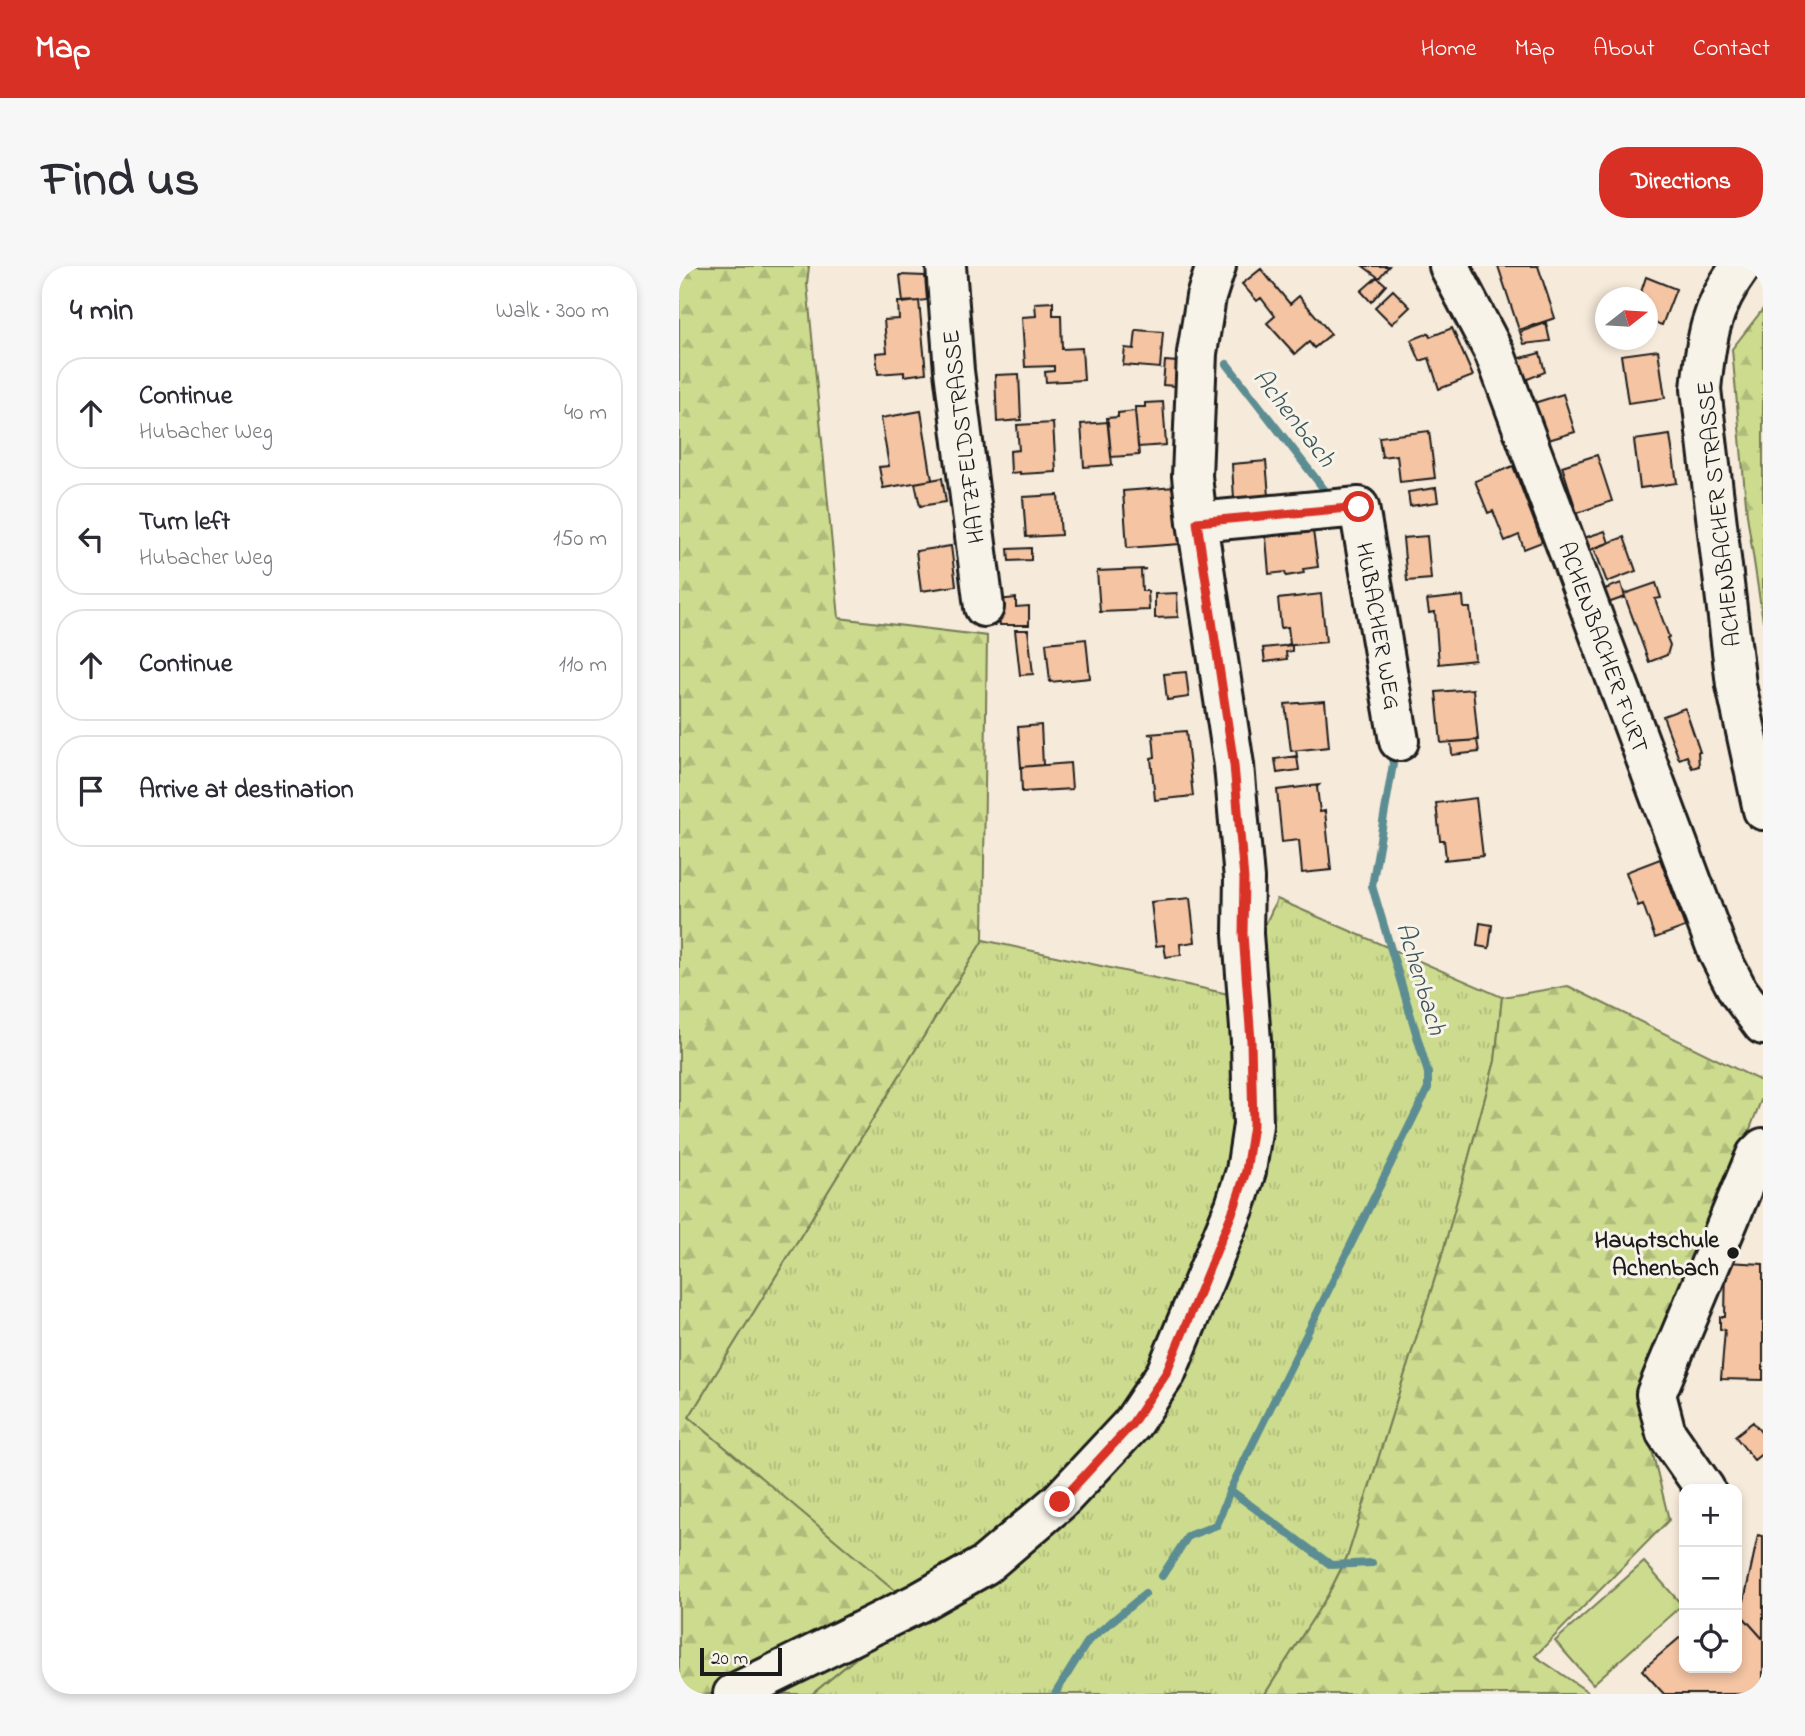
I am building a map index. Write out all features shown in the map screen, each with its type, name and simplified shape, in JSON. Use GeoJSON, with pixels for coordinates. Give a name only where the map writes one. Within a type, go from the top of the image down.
{"type":"FeatureCollection","features":[{"type":"Feature","properties":{"kind":"street","name":"HATZFELDSTRASSE"},"geometry":{"type":"LineString","coordinates":[[946,266],[954,371],[984,607]]}},
{"type":"Feature","properties":{"kind":"street","name":"ACHENBACHER FURT"},"geometry":{"type":"LineString","coordinates":[[1449,266],[1495,354],[1719,952],[1738,991],[1763,1025]]}},
{"type":"Feature","properties":{"kind":"street","name":"ACHENBACHER STRASSE"},"geometry":{"type":"LineString","coordinates":[[1741,266],[1714,313],[1706,340],[1701,389],[1736,685],[1763,810]]}},
{"type":"Feature","properties":{"kind":"street"},"geometry":{"type":"LineString","coordinates":[[733,1694],[918,1603],[985,1565],[1060,1502],[1132,1424],[1166,1373],[1202,1290],[1242,1182],[1253,1125],[1251,1041],[1243,934],[1244,879],[1235,777],[1192,476],[1197,353],[1211,282]]}},
{"type":"Feature","properties":{"kind":"street","name":"HUBACHER WEG"},"geometry":{"type":"LineString","coordinates":[[1197,522],[1359,507],[1399,741]]}},
{"type":"Feature","properties":{"kind":"street"},"geometry":{"type":"LineString","coordinates":[[1702,1484],[1666,1433],[1656,1394],[1756,1155],[1763,1148]]}},
{"type":"Feature","properties":{"kind":"green space"},"geometry":{"type":"Polygon","coordinates":[[[679,266],[809,266],[807,284],[839,618],[987,636],[983,940],[689,1417],[916,1608],[812,1694],[679,1694],[679,266]]]}},
{"type":"Feature","properties":{"kind":"green space"},"geometry":{"type":"Polygon","coordinates":[[[1763,309],[1763,621],[1747,515],[1732,349],[1763,309]]]}},
{"type":"Feature","properties":{"kind":"green space"},"geometry":{"type":"Polygon","coordinates":[[[1277,899],[1502,997],[1495,1061],[1441,1259],[1348,1555],[1328,1595],[1265,1694],[812,1694],[916,1609],[689,1417],[983,940],[1233,995],[1277,899]]]}},
{"type":"Feature","properties":{"kind":"green space"},"geometry":{"type":"Polygon","coordinates":[[[1568,986],[1763,1082],[1763,1095],[1642,1410],[1669,1520],[1535,1656],[1591,1694],[1265,1694],[1328,1595],[1348,1555],[1441,1259],[1495,1061],[1502,997],[1568,986]]]}},
{"type":"Feature","properties":{"kind":"green space"},"geometry":{"type":"Polygon","coordinates":[[[1644,1562],[1679,1602],[1679,1608],[1593,1684],[1555,1641],[1644,1562]]]}},
{"type":"Feature","properties":{"kind":"building"},"geometry":{"type":"Polygon","coordinates":[[[1363,266],[1389,266],[1379,278],[1363,266]]]}},
{"type":"Feature","properties":{"kind":"building"},"geometry":{"type":"Polygon","coordinates":[[[1498,266],[1538,266],[1555,318],[1519,330],[1498,266]]]}},
{"type":"Feature","properties":{"kind":"building"},"geometry":{"type":"Polygon","coordinates":[[[1261,269],[1290,304],[1299,296],[1331,334],[1314,348],[1309,342],[1295,354],[1267,323],[1275,316],[1261,298],[1257,301],[1242,284],[1261,269]]]}},
{"type":"Feature","properties":{"kind":"building"},"geometry":{"type":"Polygon","coordinates":[[[900,275],[925,276],[927,300],[903,303],[900,275]]]}},
{"type":"Feature","properties":{"kind":"building"},"geometry":{"type":"Polygon","coordinates":[[[1377,277],[1386,285],[1371,302],[1361,291],[1377,277]]]}},
{"type":"Feature","properties":{"kind":"building"},"geometry":{"type":"Polygon","coordinates":[[[1646,277],[1676,289],[1662,325],[1658,324],[1658,287],[1643,287],[1646,277]]]}},
{"type":"Feature","properties":{"kind":"building"},"geometry":{"type":"Polygon","coordinates":[[[1393,290],[1410,307],[1392,324],[1375,307],[1393,290]]]}},
{"type":"Feature","properties":{"kind":"building"},"geometry":{"type":"Polygon","coordinates":[[[919,301],[926,373],[904,376],[904,372],[878,374],[876,353],[887,352],[884,320],[899,319],[898,302],[919,301]]]}},
{"type":"Feature","properties":{"kind":"building"},"geometry":{"type":"Polygon","coordinates":[[[1053,302],[1053,315],[1061,315],[1062,349],[1082,348],[1084,380],[1046,382],[1045,372],[1054,371],[1054,366],[1025,367],[1022,317],[1036,316],[1035,303],[1053,302]]]}},
{"type":"Feature","properties":{"kind":"building"},"geometry":{"type":"Polygon","coordinates":[[[1546,323],[1550,341],[1524,344],[1520,332],[1546,323]]]}},
{"type":"Feature","properties":{"kind":"building"},"geometry":{"type":"Polygon","coordinates":[[[1452,328],[1473,376],[1439,389],[1429,358],[1420,361],[1411,340],[1429,333],[1430,337],[1452,328]]]}},
{"type":"Feature","properties":{"kind":"building"},"geometry":{"type":"Polygon","coordinates":[[[1136,330],[1163,332],[1160,368],[1123,365],[1125,348],[1134,349],[1136,330]]]}},
{"type":"Feature","properties":{"kind":"building"},"geometry":{"type":"Polygon","coordinates":[[[1658,350],[1665,398],[1628,403],[1621,355],[1658,350]]]}},
{"type":"Feature","properties":{"kind":"building"},"geometry":{"type":"Polygon","coordinates":[[[1540,353],[1545,372],[1523,381],[1517,359],[1540,353]]]}},
{"type":"Feature","properties":{"kind":"building"},"geometry":{"type":"Polygon","coordinates":[[[1165,361],[1177,362],[1175,386],[1163,385],[1165,361]]]}},
{"type":"Feature","properties":{"kind":"building"},"geometry":{"type":"Polygon","coordinates":[[[1019,374],[1021,420],[997,422],[995,375],[1019,374]]]}},
{"type":"Feature","properties":{"kind":"building"},"geometry":{"type":"Polygon","coordinates":[[[1563,394],[1575,432],[1545,441],[1534,403],[1563,394]]]}},
{"type":"Feature","properties":{"kind":"building"},"geometry":{"type":"Polygon","coordinates":[[[1163,402],[1166,445],[1138,447],[1135,407],[1145,407],[1145,403],[1163,402]]]}},
{"type":"Feature","properties":{"kind":"building"},"geometry":{"type":"Polygon","coordinates":[[[921,411],[932,480],[883,488],[879,467],[889,466],[881,418],[921,411]]]}},
{"type":"Feature","properties":{"kind":"building"},"geometry":{"type":"Polygon","coordinates":[[[1135,411],[1139,455],[1111,457],[1107,418],[1118,417],[1118,413],[1135,411]]]}},
{"type":"Feature","properties":{"kind":"building"},"geometry":{"type":"Polygon","coordinates":[[[1108,422],[1112,465],[1084,467],[1081,424],[1108,422]]]}},
{"type":"Feature","properties":{"kind":"building"},"geometry":{"type":"Polygon","coordinates":[[[1053,423],[1056,472],[1011,473],[1010,451],[1019,450],[1017,425],[1053,423]]]}},
{"type":"Feature","properties":{"kind":"building"},"geometry":{"type":"Polygon","coordinates":[[[1429,431],[1435,478],[1400,482],[1397,455],[1382,457],[1379,437],[1429,431]]]}},
{"type":"Feature","properties":{"kind":"building"},"geometry":{"type":"Polygon","coordinates":[[[1670,435],[1677,483],[1640,488],[1634,440],[1670,435]]]}},
{"type":"Feature","properties":{"kind":"building"},"geometry":{"type":"Polygon","coordinates":[[[1597,455],[1612,501],[1577,513],[1562,466],[1597,455]]]}},
{"type":"Feature","properties":{"kind":"building"},"geometry":{"type":"Polygon","coordinates":[[[1266,461],[1269,496],[1234,499],[1232,464],[1266,461]]]}},
{"type":"Feature","properties":{"kind":"building"},"geometry":{"type":"Polygon","coordinates":[[[1513,466],[1542,542],[1524,549],[1519,535],[1505,541],[1493,511],[1488,513],[1475,481],[1513,466]]]}},
{"type":"Feature","properties":{"kind":"building"},"geometry":{"type":"Polygon","coordinates":[[[942,478],[946,502],[920,506],[915,483],[942,478]]]}},
{"type":"Feature","properties":{"kind":"building"},"geometry":{"type":"Polygon","coordinates":[[[1175,487],[1180,544],[1127,548],[1123,491],[1175,487]]]}},
{"type":"Feature","properties":{"kind":"building"},"geometry":{"type":"Polygon","coordinates":[[[1436,488],[1438,502],[1410,506],[1408,492],[1436,488]]]}},
{"type":"Feature","properties":{"kind":"building"},"geometry":{"type":"Polygon","coordinates":[[[1058,495],[1061,535],[1026,537],[1023,497],[1058,495]]]}},
{"type":"Feature","properties":{"kind":"building"},"geometry":{"type":"Polygon","coordinates":[[[1313,531],[1318,567],[1303,569],[1304,573],[1286,576],[1285,572],[1269,574],[1264,537],[1313,531]]]}},
{"type":"Feature","properties":{"kind":"building"},"geometry":{"type":"Polygon","coordinates":[[[1605,531],[1609,543],[1588,551],[1584,538],[1605,531]]]}},
{"type":"Feature","properties":{"kind":"building"},"geometry":{"type":"Polygon","coordinates":[[[1427,536],[1431,579],[1407,581],[1403,538],[1427,536]]]}},
{"type":"Feature","properties":{"kind":"building"},"geometry":{"type":"Polygon","coordinates":[[[1624,537],[1636,571],[1607,582],[1594,548],[1624,537]]]}},
{"type":"Feature","properties":{"kind":"building"},"geometry":{"type":"Polygon","coordinates":[[[951,546],[956,586],[921,591],[916,551],[951,546]]]}},
{"type":"Feature","properties":{"kind":"building"},"geometry":{"type":"Polygon","coordinates":[[[1031,548],[1031,560],[1009,561],[1008,549],[1031,548]]]}},
{"type":"Feature","properties":{"kind":"building"},"geometry":{"type":"Polygon","coordinates":[[[1146,569],[1141,570],[1142,591],[1148,591],[1149,610],[1100,612],[1097,571],[1146,569]]]}},
{"type":"Feature","properties":{"kind":"building"},"geometry":{"type":"Polygon","coordinates":[[[1621,583],[1625,597],[1605,604],[1600,591],[1621,583]]]}},
{"type":"Feature","properties":{"kind":"building"},"geometry":{"type":"Polygon","coordinates":[[[1656,583],[1661,598],[1655,599],[1670,645],[1667,655],[1649,662],[1624,594],[1656,583]]]}},
{"type":"Feature","properties":{"kind":"building"},"geometry":{"type":"Polygon","coordinates":[[[1177,593],[1178,617],[1155,618],[1155,594],[1177,593]]]}},
{"type":"Feature","properties":{"kind":"building"},"geometry":{"type":"Polygon","coordinates":[[[1321,594],[1326,642],[1283,646],[1290,644],[1288,627],[1281,628],[1278,599],[1321,594]]]}},
{"type":"Feature","properties":{"kind":"building"},"geometry":{"type":"Polygon","coordinates":[[[1463,596],[1464,608],[1470,608],[1475,660],[1439,664],[1435,612],[1429,613],[1427,600],[1463,596]]]}},
{"type":"Feature","properties":{"kind":"building"},"geometry":{"type":"Polygon","coordinates":[[[1016,598],[1016,607],[1029,606],[1029,625],[1000,625],[997,600],[1016,598]]]}},
{"type":"Feature","properties":{"kind":"building"},"geometry":{"type":"Polygon","coordinates":[[[1015,630],[1028,630],[1033,674],[1020,675],[1015,630]]]}},
{"type":"Feature","properties":{"kind":"building"},"geometry":{"type":"Polygon","coordinates":[[[1086,639],[1090,678],[1050,682],[1046,643],[1086,639]]]}},
{"type":"Feature","properties":{"kind":"building"},"geometry":{"type":"Polygon","coordinates":[[[1292,645],[1292,651],[1286,652],[1287,659],[1265,662],[1263,648],[1292,645]]]}},
{"type":"Feature","properties":{"kind":"building"},"geometry":{"type":"Polygon","coordinates":[[[1186,672],[1189,697],[1167,700],[1164,674],[1186,672]]]}},
{"type":"Feature","properties":{"kind":"building"},"geometry":{"type":"Polygon","coordinates":[[[1473,689],[1478,740],[1441,743],[1436,692],[1473,689]]]}},
{"type":"Feature","properties":{"kind":"building"},"geometry":{"type":"Polygon","coordinates":[[[1325,701],[1329,747],[1291,751],[1285,704],[1325,701]]]}},
{"type":"Feature","properties":{"kind":"building"},"geometry":{"type":"Polygon","coordinates":[[[1685,708],[1700,752],[1699,766],[1692,768],[1687,756],[1679,759],[1663,716],[1685,708]]]}},
{"type":"Feature","properties":{"kind":"building"},"geometry":{"type":"Polygon","coordinates":[[[1041,725],[1043,765],[1021,767],[1018,727],[1041,725]]]}},
{"type":"Feature","properties":{"kind":"building"},"geometry":{"type":"Polygon","coordinates":[[[1186,731],[1193,796],[1155,800],[1151,758],[1155,757],[1153,735],[1148,734],[1186,731]]]}},
{"type":"Feature","properties":{"kind":"building"},"geometry":{"type":"Polygon","coordinates":[[[1477,740],[1479,752],[1452,755],[1451,742],[1477,740]]]}},
{"type":"Feature","properties":{"kind":"building"},"geometry":{"type":"Polygon","coordinates":[[[1297,756],[1299,770],[1277,773],[1275,759],[1297,756]]]}},
{"type":"Feature","properties":{"kind":"building"},"geometry":{"type":"Polygon","coordinates":[[[1070,763],[1072,789],[1022,792],[1021,767],[1070,763]]]}},
{"type":"Feature","properties":{"kind":"building"},"geometry":{"type":"Polygon","coordinates":[[[1319,785],[1320,812],[1325,811],[1331,870],[1302,873],[1299,840],[1282,842],[1277,790],[1319,785]]]}},
{"type":"Feature","properties":{"kind":"building"},"geometry":{"type":"Polygon","coordinates":[[[1476,798],[1483,856],[1443,860],[1446,858],[1444,840],[1440,840],[1436,803],[1476,798]]]}},
{"type":"Feature","properties":{"kind":"building"},"geometry":{"type":"Polygon","coordinates":[[[1660,859],[1685,927],[1655,938],[1643,904],[1638,906],[1626,872],[1660,859]]]}},
{"type":"Feature","properties":{"kind":"building"},"geometry":{"type":"Polygon","coordinates":[[[1190,898],[1195,942],[1180,944],[1181,955],[1166,957],[1164,945],[1156,946],[1151,902],[1190,898]]]}},
{"type":"Feature","properties":{"kind":"building"},"geometry":{"type":"Polygon","coordinates":[[[1480,923],[1492,925],[1489,948],[1477,946],[1480,923]]]}},
{"type":"Feature","properties":{"kind":"building"},"geometry":{"type":"Polygon","coordinates":[[[1726,1262],[1763,1264],[1763,1380],[1721,1379],[1725,1330],[1720,1329],[1720,1317],[1725,1317],[1726,1262]]]}},
{"type":"Feature","properties":{"kind":"building"},"geometry":{"type":"Polygon","coordinates":[[[1753,1422],[1763,1435],[1763,1453],[1754,1460],[1735,1436],[1753,1422]]]}},
{"type":"Feature","properties":{"kind":"building"},"geometry":{"type":"Polygon","coordinates":[[[1758,1535],[1763,1536],[1763,1639],[1742,1616],[1758,1535]]]}},
{"type":"Feature","properties":{"kind":"building"},"geometry":{"type":"Polygon","coordinates":[[[1742,1616],[1763,1639],[1763,1694],[1664,1694],[1642,1670],[1679,1638],[1679,1673],[1742,1673],[1742,1616]]]}},
{"type":"Feature","properties":{"kind":"waterway","name":"Achenbach"},"geometry":{"type":"LineString","coordinates":[[1227,364],[1330,497]]}},
{"type":"Feature","properties":{"kind":"waterway","name":"Achenbach"},"geometry":{"type":"LineString","coordinates":[[1162,1576],[1188,1536],[1217,1525],[1230,1490],[1428,1088],[1428,1073],[1372,886],[1393,764],[1390,750]]}},
{"type":"Feature","properties":{"kind":"waterway"},"geometry":{"type":"LineString","coordinates":[[1230,1490],[1331,1565],[1372,1563]]}},
{"type":"Feature","properties":{"kind":"waterway","name":"Achenbach"},"geometry":{"type":"LineString","coordinates":[[1055,1694],[1088,1641],[1145,1594]]}},
{"type":"Feature","properties":{"kind":"place","name":"Hauptschule Achenbach"},"geometry":{"type":"Point","coordinates":[1733,1253]}},
{"type":"Feature","properties":{"kind":"route"},"geometry":{"type":"LineString","coordinates":[[1060,1502],[1132,1424],[1166,1373],[1235,1206],[1246,1171],[1253,1125],[1251,1041],[1243,934],[1244,879],[1234,765],[1197,522],[1359,507]]}}]}
